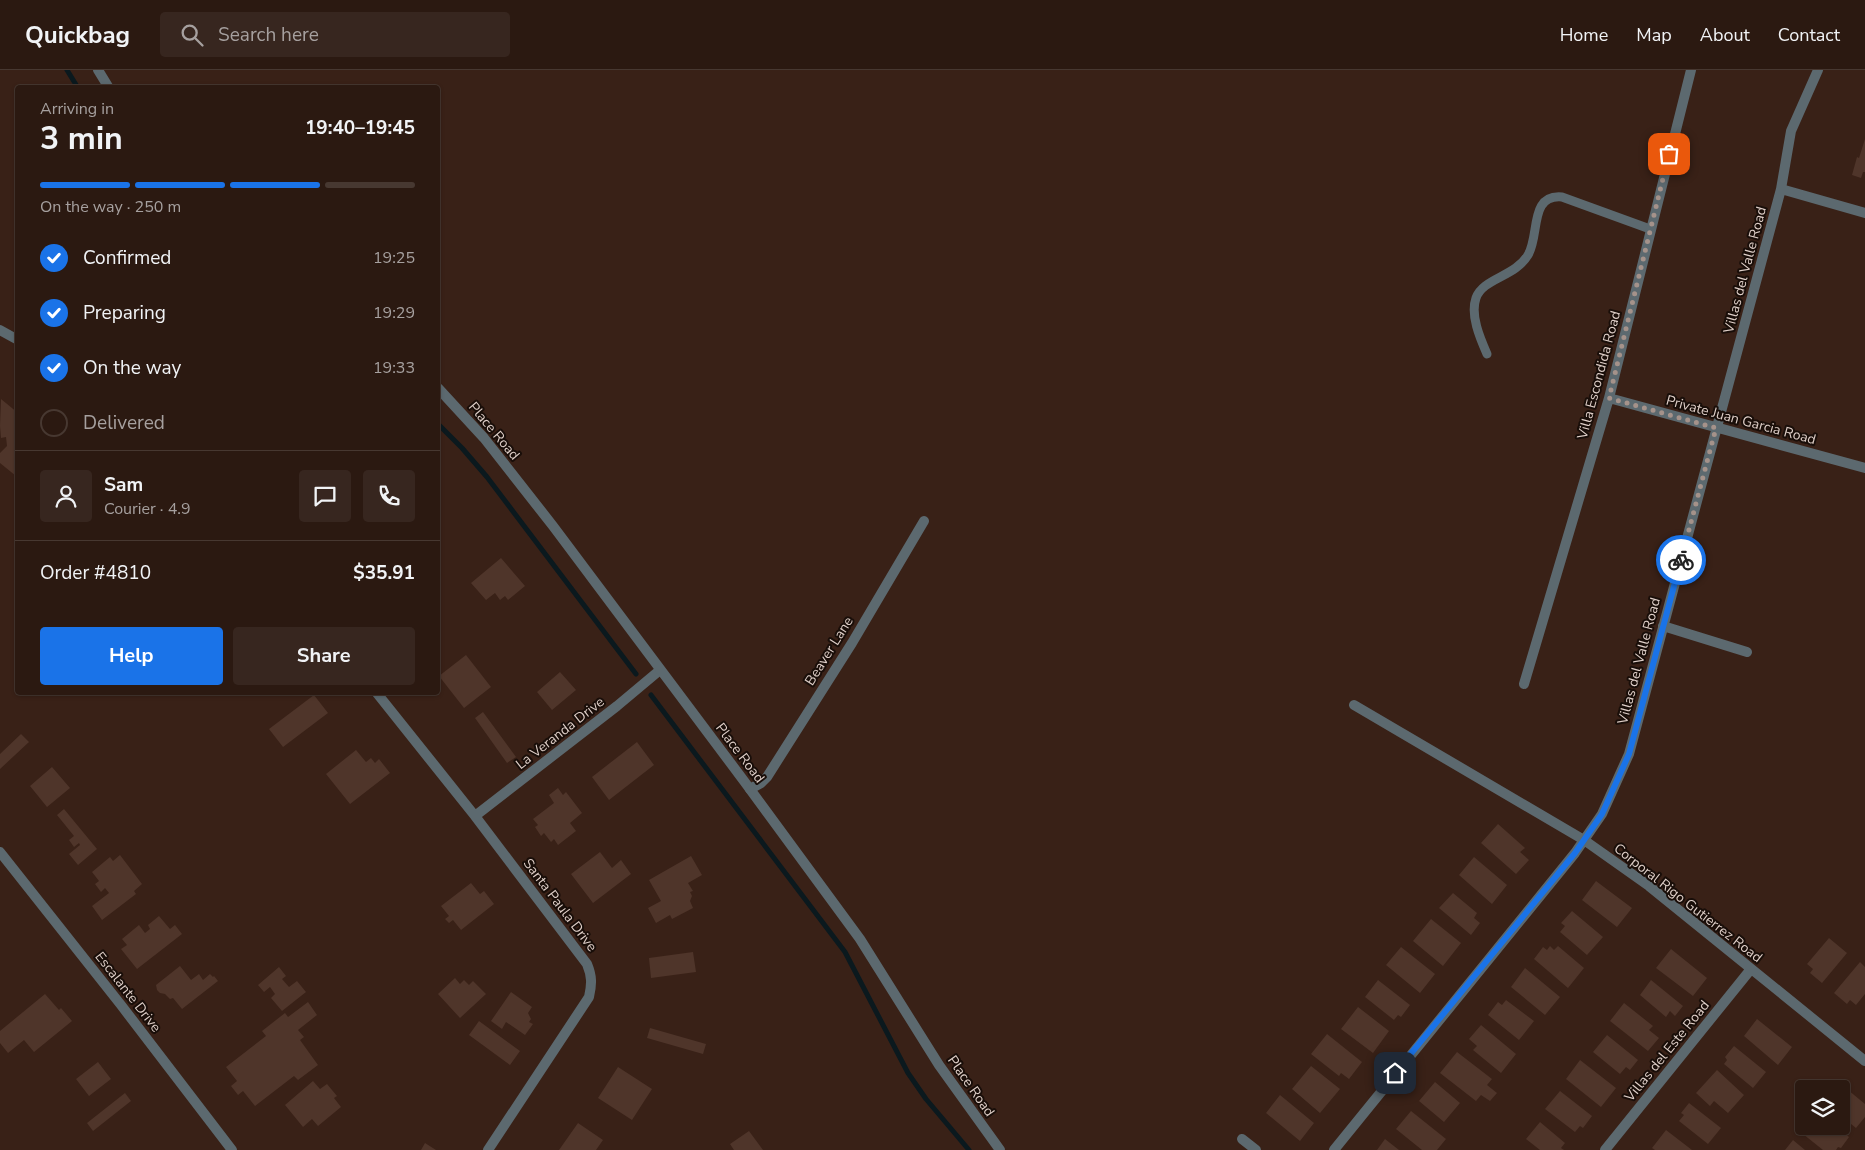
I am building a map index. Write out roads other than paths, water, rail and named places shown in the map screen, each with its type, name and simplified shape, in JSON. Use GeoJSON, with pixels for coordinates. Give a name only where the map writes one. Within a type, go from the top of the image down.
{"type":"FeatureCollection","features":[{"type":"Feature","properties":{"kind":"street"},"geometry":{"type":"LineString","coordinates":[[98,70],[107,85]]}},
{"type":"Feature","properties":{"kind":"street","name":"Villa Escondida Road"},"geometry":{"type":"LineString","coordinates":[[1524,684],[1609,398],[1691,70]]}},
{"type":"Feature","properties":{"kind":"street","name":"Villas del Valle Road"},"geometry":{"type":"LineString","coordinates":[[1334,1150],[1584,840],[1602,814],[1629,754],[1781,189],[1791,131],[1818,70]]}},
{"type":"Feature","properties":{"kind":"street"},"geometry":{"type":"LineString","coordinates":[[1781,189],[1865,213]]}},
{"type":"Feature","properties":{"kind":"street"},"geometry":{"type":"LineString","coordinates":[[0,330],[15,338]]}},
{"type":"Feature","properties":{"kind":"street","name":"Place Road"},"geometry":{"type":"LineString","coordinates":[[440,390],[484,438],[553,526],[750,789],[860,939],[939,1065],[1000,1150]]}},
{"type":"Feature","properties":{"kind":"street","name":"Private Juan Garcia Road"},"geometry":{"type":"LineString","coordinates":[[1609,398],[1865,468]]}},
{"type":"Feature","properties":{"kind":"street","name":"Beaver Lane"},"geometry":{"type":"LineString","coordinates":[[750,789],[766,777],[852,642],[924,521]]}},
{"type":"Feature","properties":{"kind":"street"},"geometry":{"type":"LineString","coordinates":[[1663,626],[1747,652]]}},
{"type":"Feature","properties":{"kind":"street","name":"La Veranda Drive"},"geometry":{"type":"LineString","coordinates":[[475,816],[617,706],[660,670]]}},
{"type":"Feature","properties":{"kind":"street","name":"Santa Paula Drive"},"geometry":{"type":"LineString","coordinates":[[378,695],[475,816],[587,964],[592,974],[592,986],[589,997],[488,1150]]}},
{"type":"Feature","properties":{"kind":"street","name":"Corporal Rigo Gutierrez Road"},"geometry":{"type":"LineString","coordinates":[[1354,705],[1584,840],[1649,886],[1865,1061]]}},
{"type":"Feature","properties":{"kind":"street","name":"Escalante Drive"},"geometry":{"type":"LineString","coordinates":[[0,852],[133,1020],[232,1150]]}},
{"type":"Feature","properties":{"kind":"street","name":"Villas del Este Road"},"geometry":{"type":"LineString","coordinates":[[1605,1150],[1751,969]]}},
{"type":"Feature","properties":{"kind":"street"},"geometry":{"type":"LineString","coordinates":[[1242,1139],[1256,1150]]}},
{"type":"Feature","properties":{"kind":"lane"},"geometry":{"type":"LineString","coordinates":[[1486,354],[1479,336],[1476,320],[1474,308],[1476,298],[1481,289],[1518,268],[1528,255],[1538,212],[1547,198],[1562,197],[1650,229]]}},
{"type":"Feature","properties":{"kind":"waterway"},"geometry":{"type":"LineString","coordinates":[[67,70],[76,85]]}},
{"type":"Feature","properties":{"kind":"waterway"},"geometry":{"type":"LineString","coordinates":[[440,426],[487,477],[636,674]]}},
{"type":"Feature","properties":{"kind":"waterway"},"geometry":{"type":"LineString","coordinates":[[651,695],[845,952],[908,1073],[926,1099],[969,1150]]}}]}
